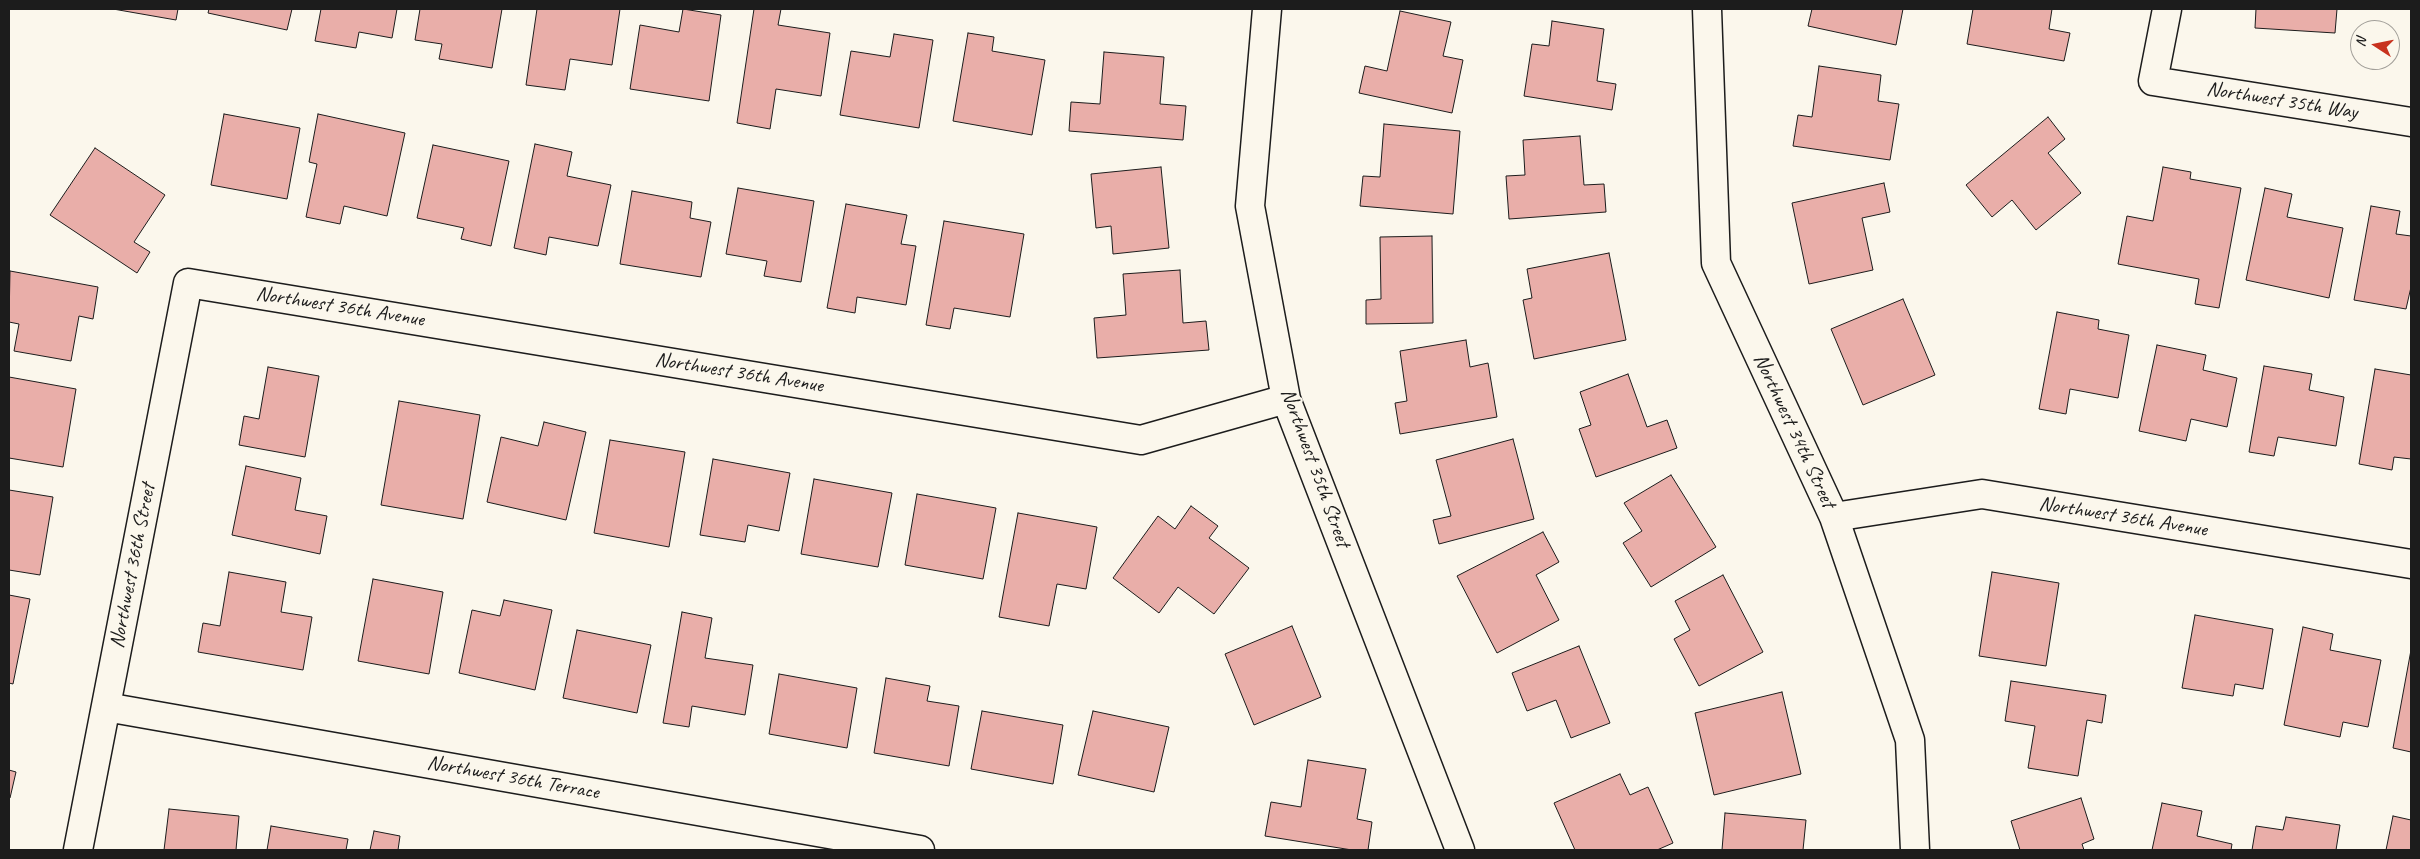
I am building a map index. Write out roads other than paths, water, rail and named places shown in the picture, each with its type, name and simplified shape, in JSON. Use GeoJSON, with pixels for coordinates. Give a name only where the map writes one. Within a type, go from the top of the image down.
{"type":"FeatureCollection","features":[{"type":"Feature","properties":{"kind":"street","name":"Northwest 35th Street"},"geometry":{"type":"LineString","coordinates":[[1267,9],[1250,206],[1286,399],[1460,850]]}},
{"type":"Feature","properties":{"kind":"street","name":"Northwest 34th Street"},"geometry":{"type":"LineString","coordinates":[[1707,9],[1716,263],[1834,517],[1910,740],[1915,850]]}},
{"type":"Feature","properties":{"kind":"street","name":"Northwest 35th Way"},"geometry":{"type":"LineString","coordinates":[[2166,9],[2153,81],[2411,122]]}},
{"type":"Feature","properties":{"kind":"street","name":"Northwest 36th Avenue"},"geometry":{"type":"LineString","coordinates":[[188,282],[1141,440],[1286,399]]}},
{"type":"Feature","properties":{"kind":"street","name":"Northwest 36th Street"},"geometry":{"type":"LineString","coordinates":[[78,850],[188,282]]}},
{"type":"Feature","properties":{"kind":"street","name":"Northwest 36th Avenue"},"geometry":{"type":"LineString","coordinates":[[1834,517],[1982,494],[2411,564]]}},
{"type":"Feature","properties":{"kind":"street","name":"Northwest 36th Terrace"},"geometry":{"type":"LineString","coordinates":[[106,706],[920,850]]}}]}
